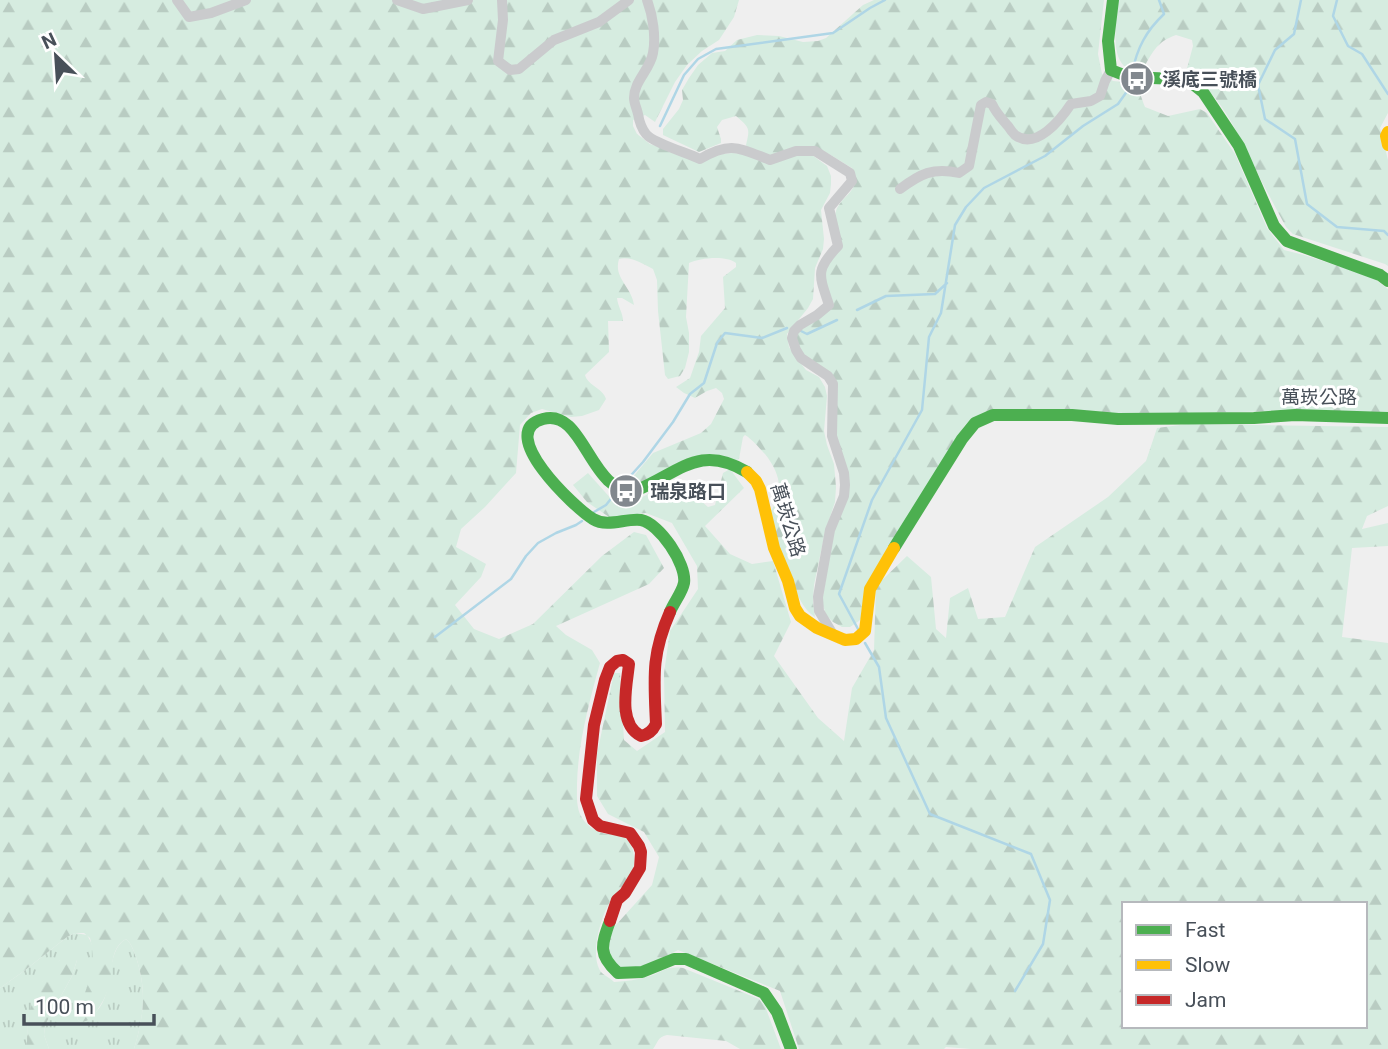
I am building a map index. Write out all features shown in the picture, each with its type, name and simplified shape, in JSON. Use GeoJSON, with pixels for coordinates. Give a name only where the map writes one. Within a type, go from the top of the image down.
{"type":"FeatureCollection","features":[{"type":"Feature","properties":{"kind":"street"},"geometry":{"type":"LineString","coordinates":[[177,0],[189,17],[211,13],[246,0]]}},
{"type":"Feature","properties":{"kind":"street"},"geometry":{"type":"LineString","coordinates":[[397,0],[424,9],[468,0]]}},
{"type":"Feature","properties":{"kind":"street"},"geometry":{"type":"LineString","coordinates":[[502,0],[503,19],[498,61],[510,70],[519,69],[554,40],[598,22],[629,0]]}},
{"type":"Feature","properties":{"kind":"street"},"geometry":{"type":"LineString","coordinates":[[647,0],[652,13],[653,52],[637,85],[634,98],[646,135],[701,159],[715,150],[728,148],[745,150],[770,160],[796,151],[815,151],[850,173],[852,181],[829,208],[838,246],[821,267],[821,281],[829,305],[800,325],[792,338],[801,358],[828,376],[833,384],[831,436],[844,473],[845,485],[844,496],[830,530],[818,604],[819,611],[835,637]]}},
{"type":"Feature","properties":{"kind":"street"},"geometry":{"type":"LineString","coordinates":[[900,189],[921,174],[945,169],[959,173],[969,166],[981,105],[986,102],[992,104],[995,112],[1017,136],[1028,140],[1056,125],[1071,104],[1091,101],[1100,96],[1111,70],[1108,41],[1113,0]]}},
{"type":"Feature","properties":{"kind":"street"},"geometry":{"type":"LineString","coordinates":[[1111,70],[1133,78],[1176,79],[1193,84],[1203,92],[1239,146],[1275,226],[1287,241],[1380,275],[1388,281]]}},
{"type":"Feature","properties":{"kind":"street"},"geometry":{"type":"LineString","coordinates":[[1388,132],[1388,145]]}},
{"type":"Feature","properties":{"kind":"street","name":"萬崁公路"},"geometry":{"type":"LineString","coordinates":[[791,1049],[771,999],[764,993],[686,959],[674,959],[642,972],[618,973],[602,953],[604,937],[617,901],[640,868],[641,852],[630,833],[600,826],[590,814],[586,799],[594,725],[610,667],[623,660],[629,664],[626,704],[630,726],[637,735],[642,736],[653,729],[656,724],[656,648],[684,579],[674,550],[647,522],[600,523],[589,518],[566,496],[536,461],[527,441],[533,423],[542,419],[563,419],[603,473],[619,489],[625,491],[647,485],[686,464],[701,460],[725,462],[750,473],[762,494],[775,555],[788,580],[797,611],[815,628],[845,641],[862,636],[865,631],[870,589],[962,439],[981,419],[993,415],[1059,415],[1118,419],[1295,415],[1388,418]]}},
{"type":"Feature","properties":{"kind":"green space"},"geometry":{"type":"Polygon","coordinates":[[[0,0],[739,0],[734,17],[719,40],[687,65],[675,82],[655,122],[645,115],[633,120],[633,126],[637,134],[650,144],[689,158],[732,153],[812,155],[827,166],[831,176],[830,193],[821,210],[824,239],[815,268],[813,299],[787,334],[789,347],[795,356],[806,370],[819,377],[825,387],[827,396],[824,431],[834,464],[835,502],[825,532],[814,585],[815,617],[807,610],[793,586],[768,514],[779,491],[777,476],[765,454],[748,437],[743,437],[739,459],[734,461],[716,455],[631,489],[627,484],[653,453],[701,433],[711,424],[724,399],[716,388],[695,398],[676,387],[690,378],[699,352],[701,336],[725,308],[723,277],[736,267],[736,263],[720,258],[689,263],[686,317],[689,352],[680,376],[668,379],[665,375],[657,280],[653,269],[632,260],[619,259],[619,272],[634,305],[617,298],[623,321],[608,321],[609,352],[585,375],[606,399],[599,410],[582,416],[571,417],[542,409],[531,413],[520,425],[516,473],[461,529],[456,547],[486,564],[481,577],[455,605],[474,629],[499,639],[533,624],[602,556],[634,532],[646,535],[664,568],[649,584],[556,626],[592,650],[600,663],[579,753],[579,812],[585,822],[595,830],[625,838],[634,856],[631,874],[611,900],[600,925],[596,946],[598,965],[601,972],[614,982],[646,977],[669,968],[683,968],[759,999],[765,1006],[781,1049],[740,1049],[726,1041],[667,1035],[659,1039],[653,1049],[134,1049],[142,1014],[143,992],[136,957],[126,939],[116,949],[110,983],[101,1004],[89,1020],[78,1020],[93,960],[90,938],[84,933],[67,937],[0,988],[0,0]]]}},
{"type":"Feature","properties":{"kind":"green space"},"geometry":{"type":"Polygon","coordinates":[[[874,0],[1104,0],[1098,54],[1102,74],[1113,81],[1135,83],[1145,107],[1168,116],[1200,109],[1207,113],[1235,154],[1267,228],[1284,250],[1372,277],[1388,289],[1388,412],[1284,411],[973,418],[955,440],[881,560],[863,616],[850,627],[842,627],[833,622],[826,615],[822,602],[833,535],[849,489],[849,478],[836,431],[837,388],[804,356],[795,338],[801,328],[823,315],[825,275],[833,256],[836,211],[853,187],[855,176],[852,168],[812,147],[798,147],[770,157],[748,148],[748,129],[736,116],[722,120],[717,127],[721,143],[699,152],[663,135],[663,129],[679,109],[683,100],[682,90],[689,78],[698,65],[712,53],[725,51],[737,40],[757,35],[779,36],[803,42],[818,41],[826,38],[863,5],[874,0]]]}},
{"type":"Feature","properties":{"kind":"green space"},"geometry":{"type":"Polygon","coordinates":[[[1118,0],[1388,0],[1388,113],[1380,128],[1388,160],[1388,266],[1293,234],[1286,227],[1226,113],[1208,90],[1186,72],[1192,40],[1176,35],[1157,47],[1144,67],[1124,66],[1116,44],[1118,0]]]}},
{"type":"Feature","properties":{"kind":"green space"},"geometry":{"type":"Polygon","coordinates":[[[1188,424],[1388,427],[1388,506],[1367,516],[1362,529],[1388,523],[1388,546],[1352,548],[1342,637],[1388,643],[1388,1049],[799,1049],[780,991],[678,950],[629,975],[616,969],[607,945],[615,926],[652,885],[659,857],[644,832],[608,814],[597,796],[597,754],[614,673],[620,673],[624,740],[637,751],[665,732],[664,673],[670,631],[698,589],[697,566],[672,523],[646,513],[609,517],[587,502],[573,485],[588,473],[614,502],[634,501],[677,480],[708,507],[715,505],[723,473],[730,469],[744,488],[705,526],[730,554],[752,564],[773,561],[791,622],[774,656],[818,718],[844,741],[852,688],[874,650],[876,586],[907,556],[931,577],[936,629],[946,638],[950,598],[968,588],[978,619],[1005,617],[1035,547],[1108,497],[1146,461],[1157,428],[1188,424]]]}},
{"type":"Feature","properties":{"kind":"green space"},"geometry":{"type":"Polygon","coordinates":[[[75,933],[87,935],[94,954],[91,976],[77,1016],[81,1022],[102,1004],[119,945],[126,939],[131,945],[143,992],[142,1014],[134,1049],[49,1049],[44,1035],[45,1025],[72,976],[77,960],[60,960],[43,981],[28,1019],[27,1049],[0,1049],[0,988],[75,933]]]}},
{"type":"Feature","properties":{"kind":"green space"},"geometry":{"type":"Polygon","coordinates":[[[72,953],[77,960],[72,976],[45,1025],[44,1035],[49,1049],[27,1049],[28,1021],[37,992],[56,963],[72,953]]]}},
{"type":"Feature","properties":{"kind":"waterway"},"geometry":{"type":"LineString","coordinates":[[660,126],[684,75],[698,59],[716,49],[833,33],[885,0]]}},
{"type":"Feature","properties":{"kind":"waterway"},"geometry":{"type":"LineString","coordinates":[[1132,73],[1143,40],[1164,14],[1159,0]]}},
{"type":"Feature","properties":{"kind":"waterway"},"geometry":{"type":"LineString","coordinates":[[1301,0],[1294,34],[1275,50],[1258,85],[1265,119],[1295,139],[1307,204],[1337,227],[1384,231],[1388,235]]}},
{"type":"Feature","properties":{"kind":"waterway"},"geometry":{"type":"LineString","coordinates":[[1337,0],[1333,16],[1348,46],[1362,54],[1388,94]]}},
{"type":"Feature","properties":{"kind":"waterway"},"geometry":{"type":"LineString","coordinates":[[858,629],[839,594],[872,500],[922,410],[929,337],[941,313],[955,225],[966,207],[984,188],[1045,156],[1083,126],[1118,104],[1130,87],[1131,80]]}},
{"type":"Feature","properties":{"kind":"waterway"},"geometry":{"type":"LineString","coordinates":[[857,310],[886,296],[935,294],[947,283]]}},
{"type":"Feature","properties":{"kind":"waterway"},"geometry":{"type":"LineString","coordinates":[[801,331],[807,334],[837,320]]}},
{"type":"Feature","properties":{"kind":"waterway"},"geometry":{"type":"LineString","coordinates":[[624,483],[673,422],[690,394],[704,383],[717,343],[725,333],[762,338],[787,328]]}},
{"type":"Feature","properties":{"kind":"waterway"},"geometry":{"type":"LineString","coordinates":[[594,512],[606,505],[614,495]]}},
{"type":"Feature","properties":{"kind":"waterway"},"geometry":{"type":"LineString","coordinates":[[435,637],[511,579],[538,543],[582,521]]}},
{"type":"Feature","properties":{"kind":"waterway"},"geometry":{"type":"LineString","coordinates":[[865,643],[879,667],[886,718],[930,814],[1031,854],[1050,900],[1043,944],[1015,991]]}},
{"type":"Feature","properties":{"kind":"traffic: fast"},"geometry":{"type":"LineString","coordinates":[[1113,0],[1108,41],[1111,70],[1129,77],[1176,79],[1193,84],[1203,92],[1239,146],[1274,226],[1287,241],[1380,275],[1388,281]]}},
{"type":"Feature","properties":{"kind":"traffic: fast"},"geometry":{"type":"LineString","coordinates":[[894,548],[962,439],[975,423],[993,415],[1072,415],[1118,419],[1295,415],[1388,418]]}},
{"type":"Feature","properties":{"kind":"traffic: fast"},"geometry":{"type":"LineString","coordinates":[[670,612],[682,590],[684,575],[663,536],[656,528],[641,520],[605,523],[584,512],[543,470],[528,439],[530,427],[543,419],[557,419],[569,426],[608,481],[621,489],[637,490],[702,460],[715,460],[747,472]]}},
{"type":"Feature","properties":{"kind":"traffic: fast"},"geometry":{"type":"LineString","coordinates":[[610,921],[603,949],[607,961],[618,973],[642,972],[674,959],[686,959],[764,993],[777,1012],[791,1049]]}},
{"type":"Feature","properties":{"kind":"traffic: slow"},"geometry":{"type":"LineString","coordinates":[[1388,132],[1388,145]]}},
{"type":"Feature","properties":{"kind":"traffic: slow"},"geometry":{"type":"LineString","coordinates":[[747,472],[760,489],[774,548],[788,581],[795,608],[800,616],[817,628],[845,640],[856,639],[865,631],[870,589],[894,548]]}},
{"type":"Feature","properties":{"kind":"traffic: jam"},"geometry":{"type":"LineString","coordinates":[[610,921],[617,900],[625,893],[640,868],[641,852],[630,833],[600,826],[593,820],[586,799],[594,725],[610,667],[623,660],[629,664],[625,703],[629,723],[641,736],[655,726],[657,654],[670,612]]}},
{"type":"Feature","properties":{"kind":"place","name":"溪底三號橋"},"geometry":{"type":"Point","coordinates":[1137,79]}},
{"type":"Feature","properties":{"kind":"place","name":"瑞泉路口"},"geometry":{"type":"Point","coordinates":[626,491]}}]}
